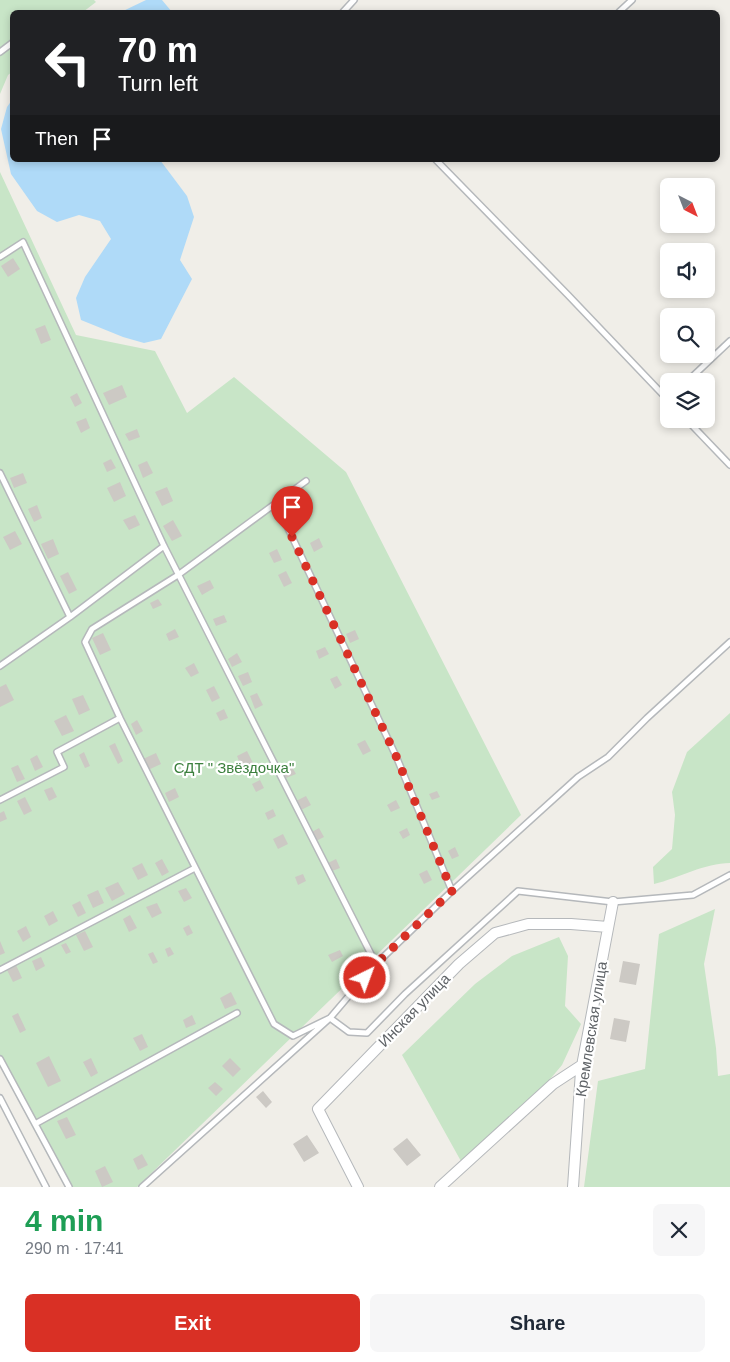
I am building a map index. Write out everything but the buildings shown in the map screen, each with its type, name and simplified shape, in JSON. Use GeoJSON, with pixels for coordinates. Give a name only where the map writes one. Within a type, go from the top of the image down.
{"type":"FeatureCollection","features":[{"type":"Feature","properties":{"kind":"street","name":"Кремлевская улица"},"geometry":{"type":"LineString","coordinates":[[573,1187],[582,1065],[613,902]]}},
{"type":"Feature","properties":{"kind":"street","name":"Инская улица"},"geometry":{"type":"LineString","coordinates":[[358,1187],[318,1109],[459,964],[495,933],[528,924],[572,924],[608,927]]}},
{"type":"Feature","properties":{"kind":"street"},"geometry":{"type":"LineString","coordinates":[[440,1187],[553,1084],[582,1065]]}},
{"type":"Feature","properties":{"kind":"lane"},"geometry":{"type":"LineString","coordinates":[[345,10],[354,0]]}},
{"type":"Feature","properties":{"kind":"lane"},"geometry":{"type":"LineString","coordinates":[[621,10],[632,0]]}},
{"type":"Feature","properties":{"kind":"lane"},"geometry":{"type":"LineString","coordinates":[[438,162],[660,392]]}},
{"type":"Feature","properties":{"kind":"lane"},"geometry":{"type":"LineString","coordinates":[[0,257],[23,242],[178,575],[376,964]]}},
{"type":"Feature","properties":{"kind":"lane"},"geometry":{"type":"LineString","coordinates":[[696,373],[730,341]]}},
{"type":"Feature","properties":{"kind":"lane"},"geometry":{"type":"LineString","coordinates":[[695,428],[730,465]]}},
{"type":"Feature","properties":{"kind":"lane"},"geometry":{"type":"LineString","coordinates":[[0,473],[70,617]]}},
{"type":"Feature","properties":{"kind":"lane"},"geometry":{"type":"LineString","coordinates":[[306,481],[178,575],[92,629],[85,642],[120,718],[274,1024],[293,1036],[330,1018]]}},
{"type":"Feature","properties":{"kind":"lane"},"geometry":{"type":"LineString","coordinates":[[276,503],[396,756],[452,891]]}},
{"type":"Feature","properties":{"kind":"lane"},"geometry":{"type":"LineString","coordinates":[[0,666],[70,617],[164,546]]}},
{"type":"Feature","properties":{"kind":"lane"},"geometry":{"type":"LineString","coordinates":[[142,1187],[330,1018],[376,964],[452,891],[571,784],[613,752],[730,642]]}},
{"type":"Feature","properties":{"kind":"lane"},"geometry":{"type":"LineString","coordinates":[[0,800],[64,767],[57,752],[120,718]]}},
{"type":"Feature","properties":{"kind":"lane"},"geometry":{"type":"LineString","coordinates":[[0,970],[195,868]]}},
{"type":"Feature","properties":{"kind":"lane"},"geometry":{"type":"LineString","coordinates":[[330,1018],[349,1032],[367,1033],[404,994],[518,891],[613,902],[693,895],[730,875]]}},
{"type":"Feature","properties":{"kind":"lane"},"geometry":{"type":"LineString","coordinates":[[35,1124],[237,1013]]}},
{"type":"Feature","properties":{"kind":"lane"},"geometry":{"type":"LineString","coordinates":[[0,1059],[69,1187]]}},
{"type":"Feature","properties":{"kind":"lane"},"geometry":{"type":"LineString","coordinates":[[0,1098],[46,1187]]}},
{"type":"Feature","properties":{"kind":"green space"},"geometry":{"type":"Polygon","coordinates":[[[0,0],[94,0],[96,2],[86,10],[10,10],[10,74],[0,94],[0,0]]]}},
{"type":"Feature","properties":{"kind":"green space","name":"СДТ \" Звёздочка\""},"geometry":{"type":"Polygon","coordinates":[[[0,172],[76,335],[155,351],[187,413],[234,377],[346,472],[521,815],[137,1187],[65,1187],[0,1066],[0,172]]]}},
{"type":"Feature","properties":{"kind":"green space"},"geometry":{"type":"Polygon","coordinates":[[[730,713],[730,863],[711,865],[654,884],[653,867],[672,849],[675,815],[672,792],[687,752],[730,713]]]}},
{"type":"Feature","properties":{"kind":"green space"},"geometry":{"type":"Polygon","coordinates":[[[715,909],[704,964],[718,1076],[730,1074],[730,1187],[584,1187],[598,1081],[645,1069],[659,934],[715,909]]]}},
{"type":"Feature","properties":{"kind":"green space"},"geometry":{"type":"Polygon","coordinates":[[[559,937],[568,956],[565,1006],[581,1024],[562,1065],[520,1115],[462,1163],[402,1055],[475,984],[512,956],[559,937]]]}},
{"type":"Feature","properties":{"kind":"water"},"geometry":{"type":"Polygon","coordinates":[[[146,0],[162,0],[170,10],[125,10],[146,0]]]}},
{"type":"Feature","properties":{"kind":"water"},"geometry":{"type":"Polygon","coordinates":[[[10,103],[10,162],[162,162],[187,196],[194,217],[180,260],[192,279],[161,339],[144,343],[123,337],[81,320],[76,298],[85,277],[111,239],[100,221],[79,215],[57,222],[37,211],[11,174],[1,129],[10,103]]]}},
{"type":"Feature","properties":{"kind":"route"},"geometry":{"type":"LineString","coordinates":[[292,537],[396,756],[452,891],[376,964],[365,978]]}}]}
